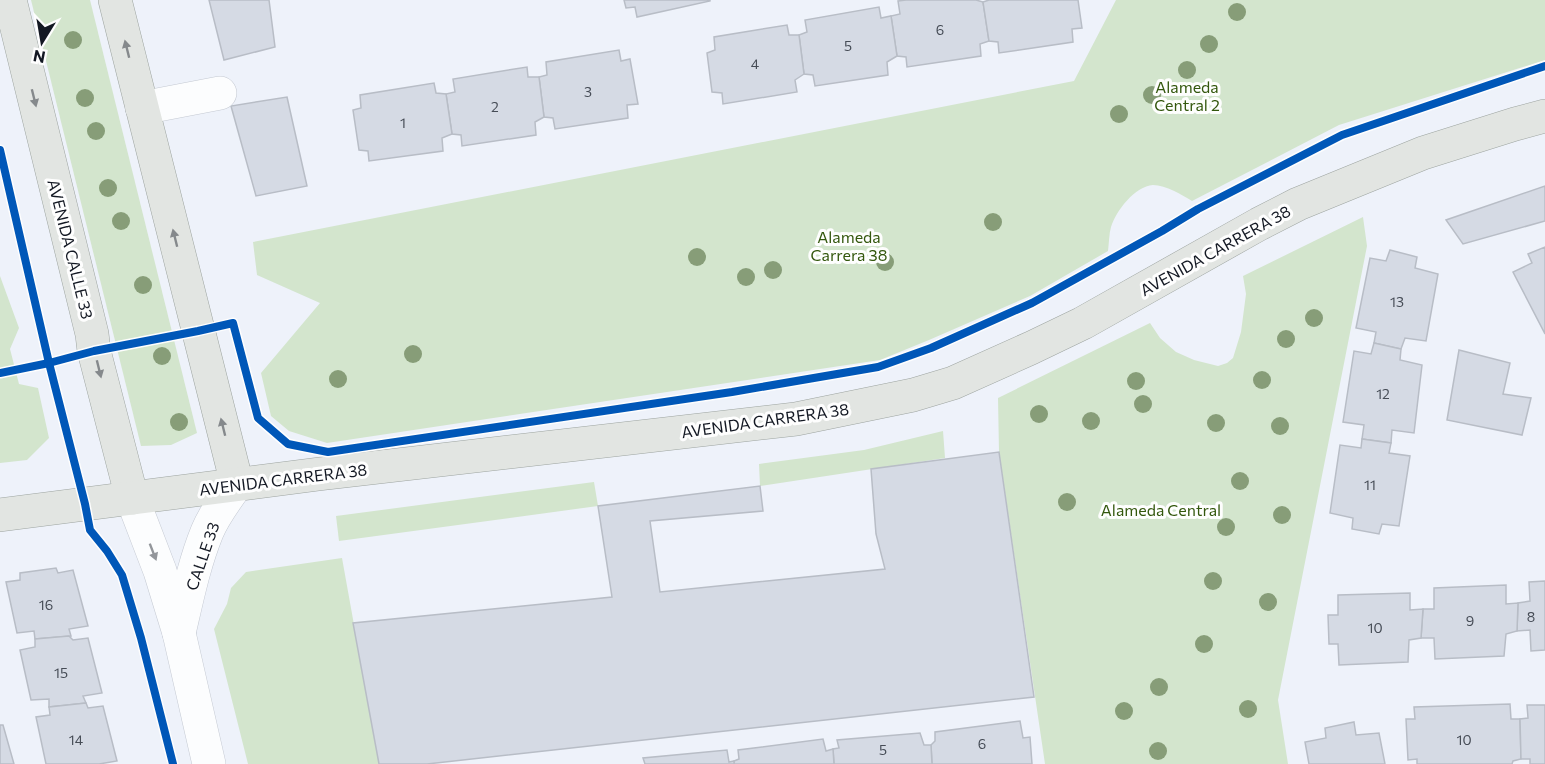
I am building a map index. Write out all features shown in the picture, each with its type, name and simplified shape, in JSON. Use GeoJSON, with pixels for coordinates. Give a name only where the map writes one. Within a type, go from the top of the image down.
{"type":"FeatureCollection","features":[{"type":"Feature","properties":{"kind":"main road","name":"AVENIDA CALLE 33"},"geometry":{"type":"LineString","coordinates":[[10,0],[92,333],[94,351],[132,498]]}},
{"type":"Feature","properties":{"kind":"main road"},"geometry":{"type":"LineString","coordinates":[[115,0],[237,484]]}},
{"type":"Feature","properties":{"kind":"main road","name":"AVENIDA CARRERA 38"},"geometry":{"type":"LineString","coordinates":[[0,515],[237,484],[796,419],[913,395],[953,383],[1083,323],[1258,224],[1298,204],[1423,153],[1545,116]]}},
{"type":"Feature","properties":{"kind":"street"},"geometry":{"type":"LineString","coordinates":[[142,108],[220,93]]}},
{"type":"Feature","properties":{"kind":"street","name":"CALLE 33"},"geometry":{"type":"LineString","coordinates":[[179,633],[207,532],[237,484]]}},
{"type":"Feature","properties":{"kind":"street","name":"CALLE 33"},"geometry":{"type":"LineString","coordinates":[[132,498],[160,571],[179,633],[209,764]]}},
{"type":"Feature","properties":{"kind":"green space"},"geometry":{"type":"Polygon","coordinates":[[[31,0],[90,0],[197,433],[171,445],[141,446],[31,0]]]}},
{"type":"Feature","properties":{"kind":"green space","name":"Alameda Carrera 38"},"geometry":{"type":"Polygon","coordinates":[[[1116,0],[1545,0],[1545,60],[1339,125],[1192,201],[1163,187],[1146,186],[1127,200],[1117,214],[1111,227],[1108,251],[1030,296],[880,360],[327,443],[289,431],[271,416],[261,373],[320,303],[257,275],[253,242],[1074,81],[1116,0]]]}},
{"type":"Feature","properties":{"kind":"green space","name":"Alameda Central"},"geometry":{"type":"Polygon","coordinates":[[[1363,217],[1367,246],[1278,700],[1288,764],[1045,764],[999,452],[998,398],[1150,323],[1160,338],[1176,352],[1194,360],[1218,366],[1227,363],[1233,358],[1241,332],[1246,294],[1243,276],[1363,217]]]}},
{"type":"Feature","properties":{"kind":"green space"},"geometry":{"type":"Polygon","coordinates":[[[0,276],[19,328],[10,349],[19,384],[38,388],[49,438],[27,460],[0,463],[0,276]]]}},
{"type":"Feature","properties":{"kind":"green space"},"geometry":{"type":"Polygon","coordinates":[[[943,431],[945,458],[760,486],[759,464],[864,450],[943,431]]]}},
{"type":"Feature","properties":{"kind":"green space"},"geometry":{"type":"Polygon","coordinates":[[[594,482],[598,506],[339,541],[336,516],[594,482]]]}},
{"type":"Feature","properties":{"kind":"green space"},"geometry":{"type":"Polygon","coordinates":[[[342,558],[379,764],[248,764],[214,629],[227,604],[231,588],[246,572],[342,558]]]}},
{"type":"Feature","properties":{"kind":"building"},"geometry":{"type":"Polygon","coordinates":[[[209,0],[269,0],[275,47],[224,60],[209,0]]]}},
{"type":"Feature","properties":{"kind":"building"},"geometry":{"type":"Polygon","coordinates":[[[624,0],[710,1],[637,17],[635,7],[626,8],[624,0]]]}},
{"type":"Feature","properties":{"kind":"building"},"geometry":{"type":"Polygon","coordinates":[[[976,0],[983,2],[989,41],[980,44],[981,56],[907,67],[906,57],[897,56],[891,16],[900,14],[898,1],[976,0]]]}},
{"type":"Feature","properties":{"kind":"building"},"geometry":{"type":"Polygon","coordinates":[[[989,0],[1078,0],[1082,28],[1072,29],[1073,42],[999,53],[998,42],[989,41],[983,2],[989,0]]]}},
{"type":"Feature","properties":{"kind":"building"},"geometry":{"type":"Polygon","coordinates":[[[879,7],[881,18],[891,16],[897,56],[887,62],[888,75],[815,86],[813,75],[804,74],[799,35],[807,32],[805,20],[879,7]]]}},
{"type":"Feature","properties":{"kind":"building"},"geometry":{"type":"Polygon","coordinates":[[[787,25],[789,35],[799,35],[804,74],[795,80],[797,92],[723,104],[722,93],[712,92],[707,53],[715,50],[714,37],[787,25]]]}},
{"type":"Feature","properties":{"kind":"building"},"geometry":{"type":"Polygon","coordinates":[[[619,50],[621,61],[630,59],[638,104],[627,105],[628,118],[555,129],[553,118],[544,117],[539,77],[547,75],[546,62],[619,50]]]}},
{"type":"Feature","properties":{"kind":"building"},"geometry":{"type":"Polygon","coordinates":[[[527,67],[528,77],[539,77],[544,117],[535,122],[536,135],[462,146],[461,135],[452,134],[446,94],[455,92],[453,79],[527,67]]]}},
{"type":"Feature","properties":{"kind":"building"},"geometry":{"type":"Polygon","coordinates":[[[434,83],[436,93],[446,94],[452,134],[442,138],[443,151],[369,161],[368,151],[359,150],[353,110],[361,108],[360,95],[434,83]]]}},
{"type":"Feature","properties":{"kind":"building"},"geometry":{"type":"Polygon","coordinates":[[[287,97],[307,186],[256,196],[231,106],[287,97]]]}},
{"type":"Feature","properties":{"kind":"building"},"geometry":{"type":"Polygon","coordinates":[[[1545,186],[1545,221],[1463,244],[1446,220],[1545,186]]]}},
{"type":"Feature","properties":{"kind":"building"},"geometry":{"type":"Polygon","coordinates":[[[1545,247],[1545,334],[1513,272],[1532,263],[1528,254],[1545,247]]]}},
{"type":"Feature","properties":{"kind":"building"},"geometry":{"type":"Polygon","coordinates":[[[1390,250],[1417,257],[1415,268],[1438,274],[1426,341],[1405,338],[1401,349],[1374,343],[1376,332],[1356,328],[1370,258],[1386,261],[1390,250]]]}},
{"type":"Feature","properties":{"kind":"building"},"geometry":{"type":"Polygon","coordinates":[[[1374,343],[1401,349],[1400,360],[1422,365],[1414,433],[1392,430],[1391,443],[1362,439],[1364,425],[1343,422],[1354,351],[1371,354],[1374,343]]]}},
{"type":"Feature","properties":{"kind":"building"},"geometry":{"type":"Polygon","coordinates":[[[1459,350],[1510,363],[1503,394],[1531,398],[1522,435],[1447,420],[1459,350]]]}},
{"type":"Feature","properties":{"kind":"building"},"geometry":{"type":"Polygon","coordinates":[[[1362,439],[1391,443],[1389,453],[1410,456],[1399,526],[1382,524],[1379,534],[1352,529],[1353,518],[1330,513],[1340,445],[1361,448],[1362,439]]]}},
{"type":"Feature","properties":{"kind":"building"},"geometry":{"type":"Polygon","coordinates":[[[999,452],[1034,697],[427,764],[379,764],[353,623],[612,597],[598,506],[760,486],[763,511],[650,521],[660,592],[885,569],[876,534],[871,469],[999,452]]]}},
{"type":"Feature","properties":{"kind":"building"},"geometry":{"type":"Polygon","coordinates":[[[56,568],[58,573],[73,570],[88,626],[69,629],[71,636],[35,639],[34,631],[17,633],[6,582],[20,580],[20,573],[56,568]]]}},
{"type":"Feature","properties":{"kind":"building"},"geometry":{"type":"Polygon","coordinates":[[[1545,581],[1545,650],[1531,651],[1530,630],[1517,631],[1518,603],[1530,601],[1529,582],[1545,581]]]}},
{"type":"Feature","properties":{"kind":"building"},"geometry":{"type":"Polygon","coordinates":[[[1506,585],[1506,604],[1518,603],[1517,631],[1506,634],[1504,656],[1435,659],[1434,638],[1421,638],[1423,609],[1434,609],[1434,588],[1506,585]]]}},
{"type":"Feature","properties":{"kind":"building"},"geometry":{"type":"Polygon","coordinates":[[[1410,593],[1410,610],[1423,609],[1421,638],[1409,640],[1408,662],[1339,665],[1338,644],[1329,644],[1328,615],[1338,615],[1338,595],[1410,593]]]}},
{"type":"Feature","properties":{"kind":"building"},"geometry":{"type":"Polygon","coordinates":[[[69,636],[73,640],[88,638],[102,693],[83,696],[86,703],[49,707],[49,699],[31,700],[20,650],[35,647],[35,639],[69,636]]]}},
{"type":"Feature","properties":{"kind":"building"},"geometry":{"type":"Polygon","coordinates":[[[86,703],[88,708],[103,706],[117,761],[99,764],[46,764],[36,717],[50,715],[49,707],[86,703]]]}},
{"type":"Feature","properties":{"kind":"building"},"geometry":{"type":"Polygon","coordinates":[[[1510,704],[1511,719],[1520,719],[1521,759],[1513,761],[1512,764],[1417,764],[1417,759],[1408,760],[1406,719],[1415,719],[1414,707],[1510,704]]]}},
{"type":"Feature","properties":{"kind":"building"},"geometry":{"type":"Polygon","coordinates":[[[1527,705],[1545,705],[1545,764],[1530,764],[1530,759],[1521,759],[1520,719],[1528,718],[1527,705]]]}},
{"type":"Feature","properties":{"kind":"building"},"geometry":{"type":"Polygon","coordinates":[[[1020,721],[1023,738],[1030,737],[1032,764],[932,764],[931,745],[935,741],[935,732],[1020,721]]]}},
{"type":"Feature","properties":{"kind":"building"},"geometry":{"type":"Polygon","coordinates":[[[1354,722],[1356,735],[1379,733],[1385,764],[1309,764],[1305,742],[1326,738],[1325,728],[1354,722]]]}},
{"type":"Feature","properties":{"kind":"building"},"geometry":{"type":"Polygon","coordinates":[[[0,725],[3,725],[14,764],[0,764],[0,725]]]}},
{"type":"Feature","properties":{"kind":"building"},"geometry":{"type":"Polygon","coordinates":[[[920,733],[924,745],[931,745],[932,764],[834,764],[833,749],[839,748],[837,740],[920,733]]]}},
{"type":"Feature","properties":{"kind":"building"},"geometry":{"type":"Polygon","coordinates":[[[823,739],[826,751],[833,749],[834,764],[734,764],[734,761],[739,759],[738,750],[823,739]]]}},
{"type":"Feature","properties":{"kind":"building"},"geometry":{"type":"Polygon","coordinates":[[[727,750],[729,762],[734,761],[734,764],[645,764],[643,758],[727,750]]]}},
{"type":"Feature","properties":{"kind":"cycle path"},"geometry":{"type":"LineString","coordinates":[[0,373],[233,323],[258,418],[288,444],[328,452],[732,392],[878,367],[931,348],[1032,303],[1198,209],[1342,135],[1545,66]]}},
{"type":"Feature","properties":{"kind":"cycle path"},"geometry":{"type":"LineString","coordinates":[[0,150],[90,530],[122,575],[141,638],[173,764]]}},
{"type":"Feature","properties":{"kind":"park label","name":"Alameda Central 2"},"geometry":{"type":"Point","coordinates":[1187,95]}}]}
